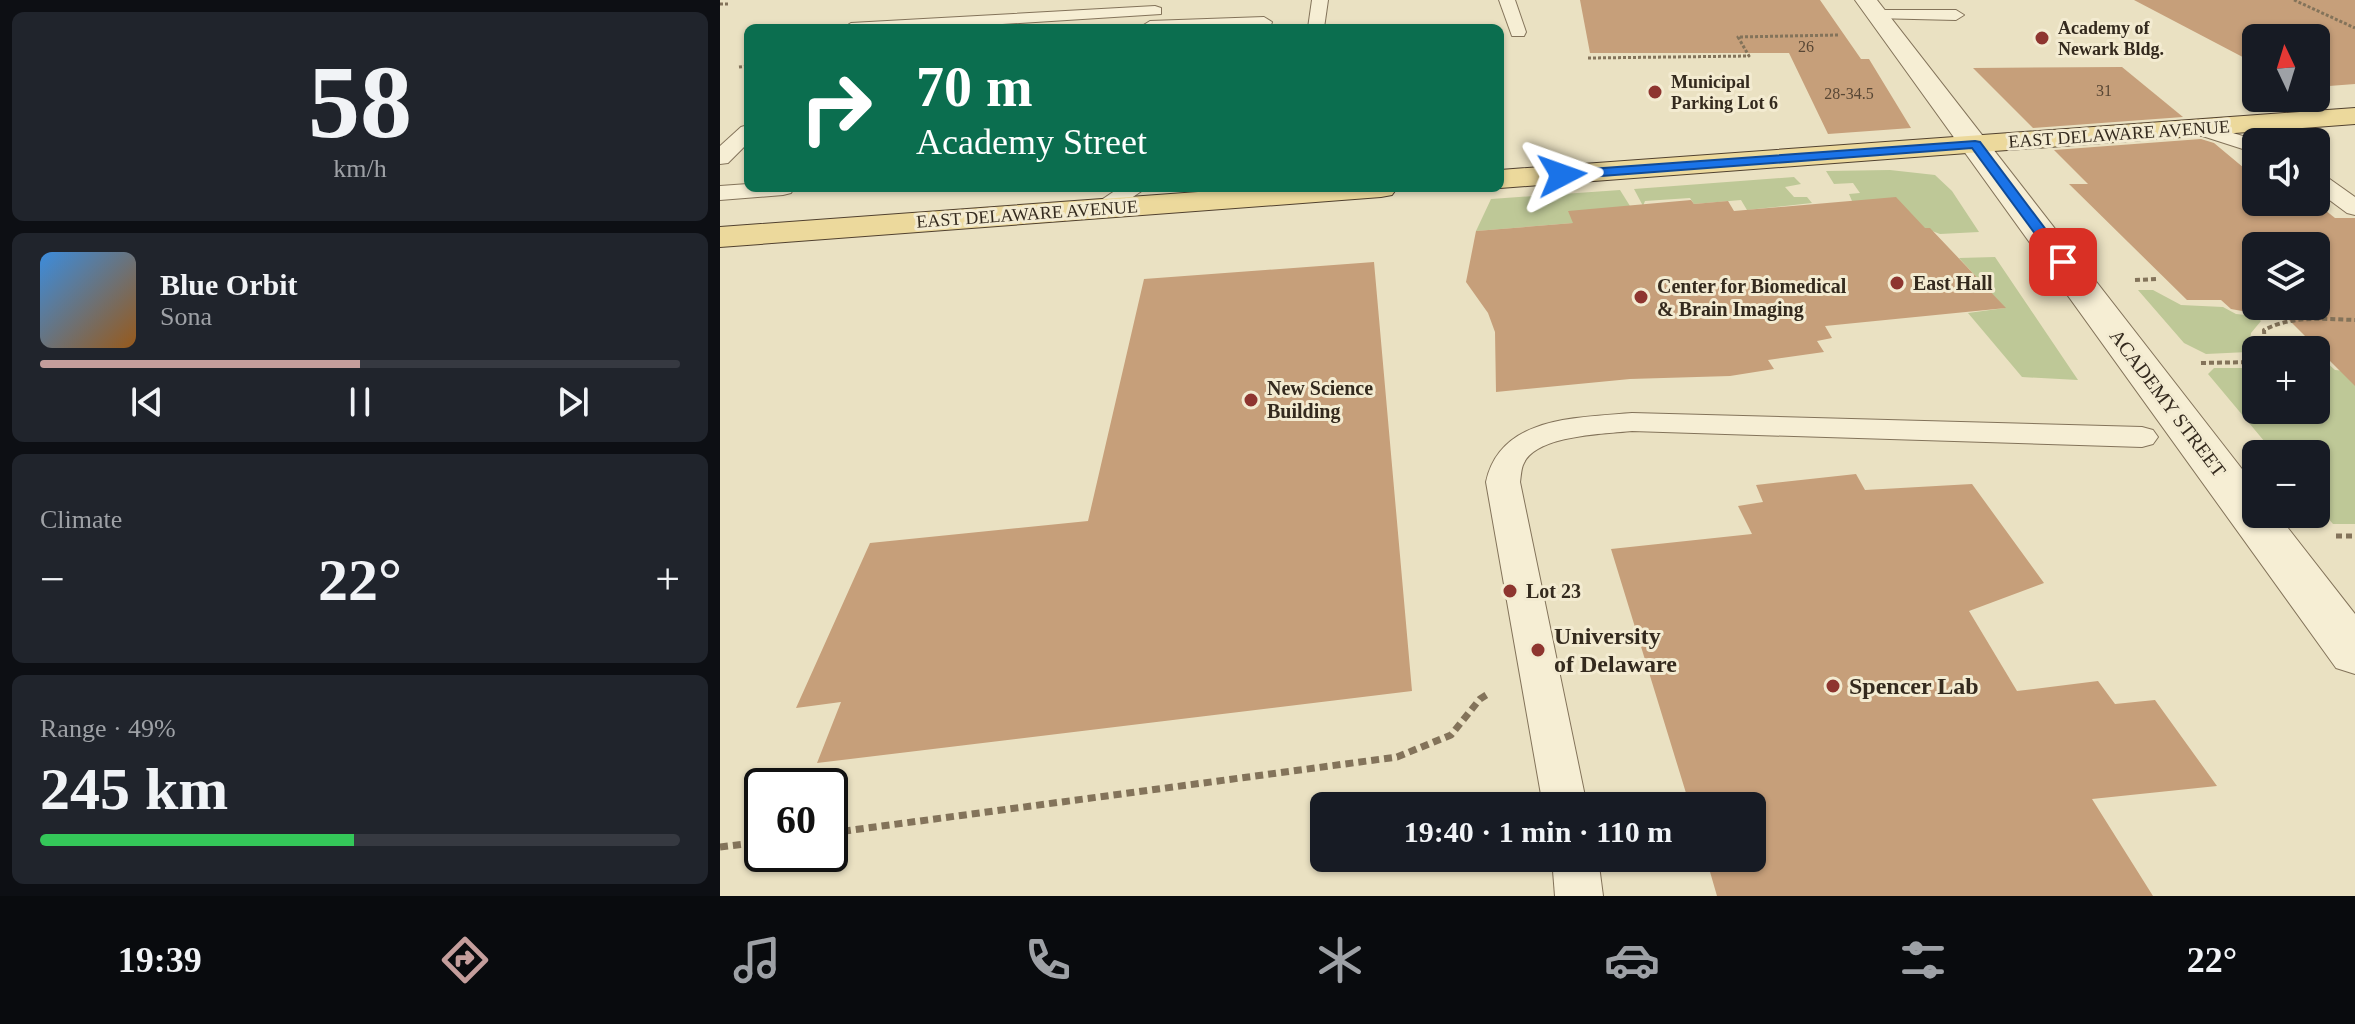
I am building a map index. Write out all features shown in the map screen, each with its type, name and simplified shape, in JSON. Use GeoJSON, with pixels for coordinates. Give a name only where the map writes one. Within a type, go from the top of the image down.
{"type":"FeatureCollection","features":[{"type":"Feature","properties":{"kind":"main road","name":"EAST DELAWARE AVENUE"},"geometry":{"type":"LineString","coordinates":[[1504,179],[2355,116]]}},
{"type":"Feature","properties":{"kind":"main road","name":"EAST DELAWARE AVENUE"},"geometry":{"type":"LineString","coordinates":[[720,237],[1100,209],[1199,194],[1260,192]]}},
{"type":"Feature","properties":{"kind":"street","name":"ACADEMY STREET"},"geometry":{"type":"LineString","coordinates":[[1872,8],[2355,653]]}},
{"type":"Feature","properties":{"kind":"lane"},"geometry":{"type":"LineString","coordinates":[[1317,24],[1320,0]]}},
{"type":"Feature","properties":{"kind":"lane"},"geometry":{"type":"LineString","coordinates":[[1507,0],[1518,32]]}},
{"type":"Feature","properties":{"kind":"lane"},"geometry":{"type":"LineString","coordinates":[[1872,8],[1956,15]]}},
{"type":"Feature","properties":{"kind":"lane"},"geometry":{"type":"LineString","coordinates":[[952,24],[1155,16],[1263,24]]}},
{"type":"Feature","properties":{"kind":"lane"},"geometry":{"type":"LineString","coordinates":[[2197,128],[2242,142]]}},
{"type":"Feature","properties":{"kind":"lane"},"geometry":{"type":"LineString","coordinates":[[720,158],[744,135]]}},
{"type":"Feature","properties":{"kind":"lane"},"geometry":{"type":"LineString","coordinates":[[2330,190],[2355,208]]}},
{"type":"Feature","properties":{"kind":"lane"},"geometry":{"type":"LineString","coordinates":[[720,193],[744,191]]}},
{"type":"Feature","properties":{"kind":"lane"},"geometry":{"type":"LineString","coordinates":[[1100,209],[1128,192]]}},
{"type":"Feature","properties":{"kind":"lane"},"geometry":{"type":"LineString","coordinates":[[1562,792],[1503,482],[1503,467],[1514,450],[1553,431],[1632,422],[2142,437]]}},
{"type":"Feature","properties":{"kind":"lane"},"geometry":{"type":"LineString","coordinates":[[1576,872],[1579,896]]}},
{"type":"Feature","properties":{"kind":"path"},"geometry":{"type":"LineString","coordinates":[[2294,0],[2355,28]]}},
{"type":"Feature","properties":{"kind":"path"},"geometry":{"type":"LineString","coordinates":[[720,4],[728,4]]}},
{"type":"Feature","properties":{"kind":"path"},"geometry":{"type":"LineString","coordinates":[[1588,58],[1749,56],[1738,37],[1844,35]]}},
{"type":"Feature","properties":{"kind":"path"},"geometry":{"type":"LineString","coordinates":[[739,67],[744,66]]}},
{"type":"Feature","properties":{"kind":"path"},"geometry":{"type":"LineString","coordinates":[[2264,336],[2264,330],[2290,320],[2355,320]]}},
{"type":"Feature","properties":{"kind":"path"},"geometry":{"type":"LineString","coordinates":[[2191,363],[2242,362]]}},
{"type":"Feature","properties":{"kind":"path"},"geometry":{"type":"LineString","coordinates":[[2333,536],[2355,536]]}},
{"type":"Feature","properties":{"kind":"path"},"geometry":{"type":"LineString","coordinates":[[848,831],[1397,757],[1451,735],[1480,699],[1538,664]]}},
{"type":"Feature","properties":{"kind":"path"},"geometry":{"type":"LineString","coordinates":[[720,847],[744,844]]}},
{"type":"Feature","properties":{"kind":"green space"},"geometry":{"type":"Polygon","coordinates":[[[1890,170],[1935,175],[1952,191],[1979,232],[1940,234],[1852,201],[1849,194],[1860,193],[1853,183],[1834,184],[1826,171],[1890,170]]]}},
{"type":"Feature","properties":{"kind":"green space"},"geometry":{"type":"Polygon","coordinates":[[[1794,177],[1801,184],[1785,187],[1794,197],[1807,197],[1812,203],[1747,210],[1741,200],[1694,204],[1690,198],[1645,201],[1643,206],[1634,189],[1794,177]]]}},
{"type":"Feature","properties":{"kind":"green space"},"geometry":{"type":"Polygon","coordinates":[[[1620,190],[1630,206],[1573,223],[1476,231],[1491,199],[1620,190]]]}},
{"type":"Feature","properties":{"kind":"green space"},"geometry":{"type":"Polygon","coordinates":[[[1995,257],[2078,380],[2022,377],[1968,313],[2005,308],[1959,258],[1995,257]]]}},
{"type":"Feature","properties":{"kind":"green space"},"geometry":{"type":"Polygon","coordinates":[[[2138,290],[2153,290],[2181,305],[2223,307],[2242,315],[2242,320],[2261,321],[2251,336],[2242,336],[2242,352],[2206,354],[2184,343],[2138,290]]]}},
{"type":"Feature","properties":{"kind":"green space"},"geometry":{"type":"Polygon","coordinates":[[[2330,366],[2335,370],[2355,372],[2355,524],[2333,524],[2330,520],[2330,440],[2263,440],[2250,424],[2330,424],[2330,366]]]}},
{"type":"Feature","properties":{"kind":"green space"},"geometry":{"type":"Polygon","coordinates":[[[2214,368],[2242,368],[2242,415],[2208,374],[2214,368]]]}},
{"type":"Feature","properties":{"kind":"building"},"geometry":{"type":"Polygon","coordinates":[[[1580,0],[1820,0],[1861,59],[1869,59],[1911,128],[1828,134],[1789,53],[1590,53],[1580,0]]]}},
{"type":"Feature","properties":{"kind":"building"},"geometry":{"type":"Polygon","coordinates":[[[2134,0],[2355,0],[2355,84],[2330,86],[2330,24],[2242,24],[2242,57],[2134,0]]]}},
{"type":"Feature","properties":{"kind":"building"},"geometry":{"type":"Polygon","coordinates":[[[2122,67],[2183,117],[2033,128],[1973,68],[2122,67]]]}},
{"type":"Feature","properties":{"kind":"building"},"geometry":{"type":"Polygon","coordinates":[[[2201,139],[2214,143],[2242,166],[2242,216],[2330,214],[2335,218],[2355,218],[2355,386],[2330,361],[2330,336],[2305,336],[2289,320],[2330,320],[2330,232],[2242,232],[2242,311],[2231,309],[2221,300],[2187,300],[2069,184],[2088,184],[2054,150],[2201,139]]]}},
{"type":"Feature","properties":{"kind":"building","name":"Center for Biomedical & Brain Imaging"},"geometry":{"type":"Polygon","coordinates":[[[1896,197],[2006,308],[1825,326],[1832,338],[1817,341],[1824,352],[1768,360],[1774,369],[1730,376],[1630,379],[1496,392],[1495,332],[1488,313],[1466,282],[1476,231],[1573,223],[1568,211],[1691,200],[1694,204],[1728,201],[1734,211],[1896,197]]]}},
{"type":"Feature","properties":{"kind":"building","name":"New Science Building"},"geometry":{"type":"Polygon","coordinates":[[[1374,262],[1412,691],[817,763],[841,702],[796,708],[870,543],[1088,521],[1144,279],[1374,262]]]}},
{"type":"Feature","properties":{"kind":"building","name":"Spencer Lab"},"geometry":{"type":"Polygon","coordinates":[[[1856,474],[1865,490],[1972,484],[2044,583],[1969,611],[2017,691],[2098,681],[2115,704],[2155,700],[2217,786],[2092,799],[2153,896],[1717,896],[1710,872],[1766,872],[1766,792],[1686,792],[1611,549],[1752,534],[1738,506],[1763,502],[1756,485],[1856,474]]]}},
{"type":"Feature","properties":{"kind":"place","name":"Academy of Newark Bldg."},"geometry":{"type":"Point","coordinates":[2042,38]}},
{"type":"Feature","properties":{"kind":"place","name":"Municipal Parking Lot 6"},"geometry":{"type":"Point","coordinates":[1655,92]}},
{"type":"Feature","properties":{"kind":"place","name":"East Hall"},"geometry":{"type":"Point","coordinates":[1897,283]}},
{"type":"Feature","properties":{"kind":"place","name":"Center for Biomedical & Brain Imaging"},"geometry":{"type":"Point","coordinates":[1641,297]}},
{"type":"Feature","properties":{"kind":"place","name":"New Science Building"},"geometry":{"type":"Point","coordinates":[1251,400]}},
{"type":"Feature","properties":{"kind":"place","name":"Lot 23"},"geometry":{"type":"Point","coordinates":[1510,591]}},
{"type":"Feature","properties":{"kind":"place","name":"University of Delaware"},"geometry":{"type":"Point","coordinates":[1538,650]}},
{"type":"Feature","properties":{"kind":"place","name":"Spencer Lab"},"geometry":{"type":"Point","coordinates":[1833,686]}},
{"type":"Feature","properties":{"kind":"route"},"geometry":{"type":"LineString","coordinates":[[1562,175],[1975,144],[2063,262]]}}]}
